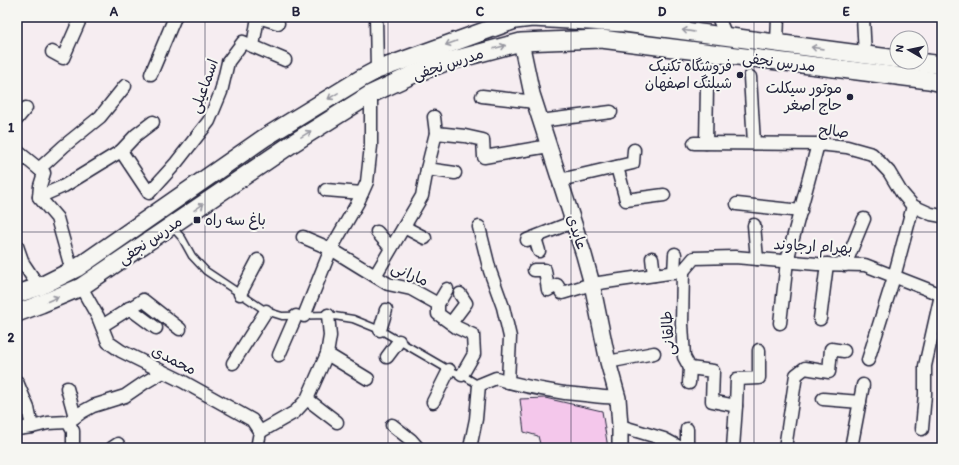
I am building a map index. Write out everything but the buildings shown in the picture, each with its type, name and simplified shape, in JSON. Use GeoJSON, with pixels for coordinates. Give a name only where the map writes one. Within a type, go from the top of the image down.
{"type":"FeatureCollection","features":[{"type":"Feature","properties":{"kind":"main road","name":"مدرس نجفی"},"geometry":{"type":"LineString","coordinates":[[17,294],[39,287],[72,271],[264,138],[377,70],[515,18],[625,23],[889,58]]}},
{"type":"Feature","properties":{"kind":"main road","name":"مدرس نجفی"},"geometry":{"type":"LineString","coordinates":[[17,313],[81,287],[290,144],[371,94],[414,74],[446,62],[521,42],[601,38],[929,80],[942,83]]}},
{"type":"Feature","properties":{"kind":"main road"},"geometry":{"type":"LineString","coordinates":[[844,70],[847,52]]}},
{"type":"Feature","properties":{"kind":"main road"},"geometry":{"type":"LineString","coordinates":[[929,64],[942,66]]}},
{"type":"Feature","properties":{"kind":"main road"},"geometry":{"type":"LineString","coordinates":[[223,166],[236,182]]}},
{"type":"Feature","properties":{"kind":"street"},"geometry":{"type":"LineString","coordinates":[[52,52],[63,58],[81,17]]}},
{"type":"Feature","properties":{"kind":"street"},"geometry":{"type":"LineString","coordinates":[[376,17],[377,70]]}},
{"type":"Feature","properties":{"kind":"street"},"geometry":{"type":"LineString","coordinates":[[718,17],[726,36]]}},
{"type":"Feature","properties":{"kind":"street"},"geometry":{"type":"LineString","coordinates":[[777,43],[778,17]]}},
{"type":"Feature","properties":{"kind":"street"},"geometry":{"type":"LineString","coordinates":[[863,17],[865,55]]}},
{"type":"Feature","properties":{"kind":"street"},"geometry":{"type":"LineString","coordinates":[[152,74],[172,18]]}},
{"type":"Feature","properties":{"kind":"street"},"geometry":{"type":"LineString","coordinates":[[278,23],[258,18],[253,46],[285,60]]}},
{"type":"Feature","properties":{"kind":"street","name":"اسماعیلی"},"geometry":{"type":"LineString","coordinates":[[120,151],[149,192],[176,163],[209,121],[221,92],[228,62],[243,42],[253,46]]}},
{"type":"Feature","properties":{"kind":"street","name":"عابدی"},"geometry":{"type":"LineString","coordinates":[[521,42],[540,121],[592,284],[608,362],[618,398],[620,448]]}},
{"type":"Feature","properties":{"kind":"street"},"geometry":{"type":"LineString","coordinates":[[750,77],[754,144]]}},
{"type":"Feature","properties":{"kind":"street"},"geometry":{"type":"LineString","coordinates":[[40,169],[64,146],[100,117],[125,86]]}},
{"type":"Feature","properties":{"kind":"street","name":"صالح"},"geometry":{"type":"LineString","coordinates":[[707,86],[700,143],[818,144],[847,147],[872,154],[889,172],[900,192],[913,206],[931,214],[942,216]]}},
{"type":"Feature","properties":{"kind":"street"},"geometry":{"type":"LineString","coordinates":[[279,355],[300,316],[331,249],[362,193],[366,182],[371,146],[371,94]]}},
{"type":"Feature","properties":{"kind":"street"},"geometry":{"type":"LineString","coordinates":[[482,96],[535,102]]}},
{"type":"Feature","properties":{"kind":"street"},"geometry":{"type":"LineString","coordinates":[[17,119],[26,108]]}},
{"type":"Feature","properties":{"kind":"street"},"geometry":{"type":"LineString","coordinates":[[540,121],[611,112]]}},
{"type":"Feature","properties":{"kind":"street"},"geometry":{"type":"LineString","coordinates":[[375,276],[422,196],[436,133],[434,117]]}},
{"type":"Feature","properties":{"kind":"street"},"geometry":{"type":"LineString","coordinates":[[39,197],[64,186],[120,151],[136,135],[154,122]]}},
{"type":"Feature","properties":{"kind":"street"},"geometry":{"type":"LineString","coordinates":[[436,133],[465,136],[483,140],[484,157],[549,146]]}},
{"type":"Feature","properties":{"kind":"street"},"geometry":{"type":"LineString","coordinates":[[780,323],[788,262],[818,144]]}},
{"type":"Feature","properties":{"kind":"street"},"geometry":{"type":"LineString","coordinates":[[560,180],[633,163],[634,150]]}},
{"type":"Feature","properties":{"kind":"street"},"geometry":{"type":"LineString","coordinates":[[17,151],[44,173],[40,186],[39,197],[57,218],[72,271]]}},
{"type":"Feature","properties":{"kind":"street"},"geometry":{"type":"LineString","coordinates":[[617,167],[626,200],[664,195]]}},
{"type":"Feature","properties":{"kind":"street"},"geometry":{"type":"LineString","coordinates":[[427,169],[455,173]]}},
{"type":"Feature","properties":{"kind":"street"},"geometry":{"type":"LineString","coordinates":[[326,190],[362,193]]}},
{"type":"Feature","properties":{"kind":"street"},"geometry":{"type":"LineString","coordinates":[[737,204],[801,211]]}},
{"type":"Feature","properties":{"kind":"street"},"geometry":{"type":"LineString","coordinates":[[868,360],[894,277],[913,206]]}},
{"type":"Feature","properties":{"kind":"street"},"geometry":{"type":"LineString","coordinates":[[845,265],[864,219]]}},
{"type":"Feature","properties":{"kind":"street"},"geometry":{"type":"LineString","coordinates":[[539,251],[531,239],[573,222]]}},
{"type":"Feature","properties":{"kind":"street"},"geometry":{"type":"LineString","coordinates":[[754,225],[757,259]]}},
{"type":"Feature","properties":{"kind":"street"},"geometry":{"type":"LineString","coordinates":[[404,227],[425,238]]}},
{"type":"Feature","properties":{"kind":"street"},"geometry":{"type":"LineString","coordinates":[[479,227],[490,271],[503,307],[510,337],[508,382]]}},
{"type":"Feature","properties":{"kind":"street"},"geometry":{"type":"LineString","coordinates":[[377,232],[391,248]]}},
{"type":"Feature","properties":{"kind":"street","name":"مارانی"},"geometry":{"type":"LineString","coordinates":[[303,237],[331,249],[388,284],[411,289],[438,304],[438,314],[451,323],[473,334],[474,354],[462,375]]}},
{"type":"Feature","properties":{"kind":"street"},"geometry":{"type":"LineString","coordinates":[[17,246],[23,263],[39,287]]}},
{"type":"Feature","properties":{"kind":"street","name":"طالقانی"},"geometry":{"type":"LineString","coordinates":[[675,254],[679,272],[684,357],[690,368],[713,371],[712,401],[736,406]]}},
{"type":"Feature","properties":{"kind":"street","name":"بهرام ارجاوند"},"geometry":{"type":"LineString","coordinates":[[679,272],[694,258],[735,257],[788,262],[865,265],[942,295]]}},
{"type":"Feature","properties":{"kind":"street"},"geometry":{"type":"LineString","coordinates":[[652,258],[654,275]]}},
{"type":"Feature","properties":{"kind":"street"},"geometry":{"type":"LineString","coordinates":[[240,294],[258,260]]}},
{"type":"Feature","properties":{"kind":"street"},"geometry":{"type":"LineString","coordinates":[[820,319],[827,264]]}},
{"type":"Feature","properties":{"kind":"street"},"geometry":{"type":"LineString","coordinates":[[534,270],[545,270],[548,290],[557,285],[562,293],[592,284],[679,272]]}},
{"type":"Feature","properties":{"kind":"street","name":"محمدی"},"geometry":{"type":"LineString","coordinates":[[81,287],[102,326],[108,342],[121,351],[164,372],[252,420],[260,432]]}},
{"type":"Feature","properties":{"kind":"street"},"geometry":{"type":"LineString","coordinates":[[438,304],[447,289]]}},
{"type":"Feature","properties":{"kind":"street"},"geometry":{"type":"LineString","coordinates":[[451,323],[466,303],[460,294]]}},
{"type":"Feature","properties":{"kind":"street"},"geometry":{"type":"LineString","coordinates":[[922,429],[925,394],[925,366],[942,295]]}},
{"type":"Feature","properties":{"kind":"street"},"geometry":{"type":"LineString","coordinates":[[102,326],[142,300],[180,329]]}},
{"type":"Feature","properties":{"kind":"street"},"geometry":{"type":"LineString","coordinates":[[129,308],[156,328]]}},
{"type":"Feature","properties":{"kind":"street"},"geometry":{"type":"LineString","coordinates":[[380,330],[386,310]]}},
{"type":"Feature","properties":{"kind":"street"},"geometry":{"type":"LineString","coordinates":[[233,363],[266,311]]}},
{"type":"Feature","properties":{"kind":"street"},"geometry":{"type":"LineString","coordinates":[[257,448],[260,432],[295,412],[307,399],[328,354],[330,336],[328,315]]}},
{"type":"Feature","properties":{"kind":"street"},"geometry":{"type":"LineString","coordinates":[[387,357],[399,341]]}},
{"type":"Feature","properties":{"kind":"street"},"geometry":{"type":"LineString","coordinates":[[785,448],[796,375],[805,368],[829,372],[831,349],[844,351]]}},
{"type":"Feature","properties":{"kind":"street"},"geometry":{"type":"LineString","coordinates":[[733,448],[737,379],[759,378],[759,350]]}},
{"type":"Feature","properties":{"kind":"street"},"geometry":{"type":"LineString","coordinates":[[608,362],[654,353]]}},
{"type":"Feature","properties":{"kind":"street"},"geometry":{"type":"LineString","coordinates":[[328,354],[368,379]]}},
{"type":"Feature","properties":{"kind":"street"},"geometry":{"type":"LineString","coordinates":[[689,383],[690,368]]}},
{"type":"Feature","properties":{"kind":"street"},"geometry":{"type":"LineString","coordinates":[[433,402],[449,370]]}},
{"type":"Feature","properties":{"kind":"street"},"geometry":{"type":"LineString","coordinates":[[17,429],[71,420],[93,406],[125,396],[164,372]]}},
{"type":"Feature","properties":{"kind":"street"},"geometry":{"type":"LineString","coordinates":[[470,448],[476,419],[479,385],[496,378],[542,390],[595,397],[618,398]]}},
{"type":"Feature","properties":{"kind":"street"},"geometry":{"type":"LineString","coordinates":[[17,382],[28,408],[32,427]]}},
{"type":"Feature","properties":{"kind":"street"},"geometry":{"type":"LineString","coordinates":[[851,448],[863,385]]}},
{"type":"Feature","properties":{"kind":"street"},"geometry":{"type":"LineString","coordinates":[[67,388],[73,431],[73,448]]}},
{"type":"Feature","properties":{"kind":"street"},"geometry":{"type":"LineString","coordinates":[[307,399],[337,422]]}},
{"type":"Feature","properties":{"kind":"street"},"geometry":{"type":"LineString","coordinates":[[823,399],[860,402]]}},
{"type":"Feature","properties":{"kind":"street"},"geometry":{"type":"LineString","coordinates":[[392,425],[412,440],[418,448]]}},
{"type":"Feature","properties":{"kind":"street"},"geometry":{"type":"LineString","coordinates":[[620,426],[664,439],[681,448]]}},
{"type":"Feature","properties":{"kind":"street"},"geometry":{"type":"LineString","coordinates":[[687,429],[687,448]]}},
{"type":"Feature","properties":{"kind":"lane"},"geometry":{"type":"LineString","coordinates":[[171,226],[182,238],[192,256],[206,271],[266,311],[282,316],[328,315],[353,319],[380,330],[449,370],[462,375],[479,385]]}},
{"type":"Feature","properties":{"kind":"place","name":"فروشگاه تکنیک شیلنگ اصفهان"},"geometry":{"type":"Point","coordinates":[740,75]}},
{"type":"Feature","properties":{"kind":"place","name":"موتور سیکلت حاج اصغر"},"geometry":{"type":"Point","coordinates":[850,97]}},
{"type":"Feature","properties":{"kind":"place","name":"باغ سه راه"},"geometry":{"type":"Point","coordinates":[197,220]}}]}
